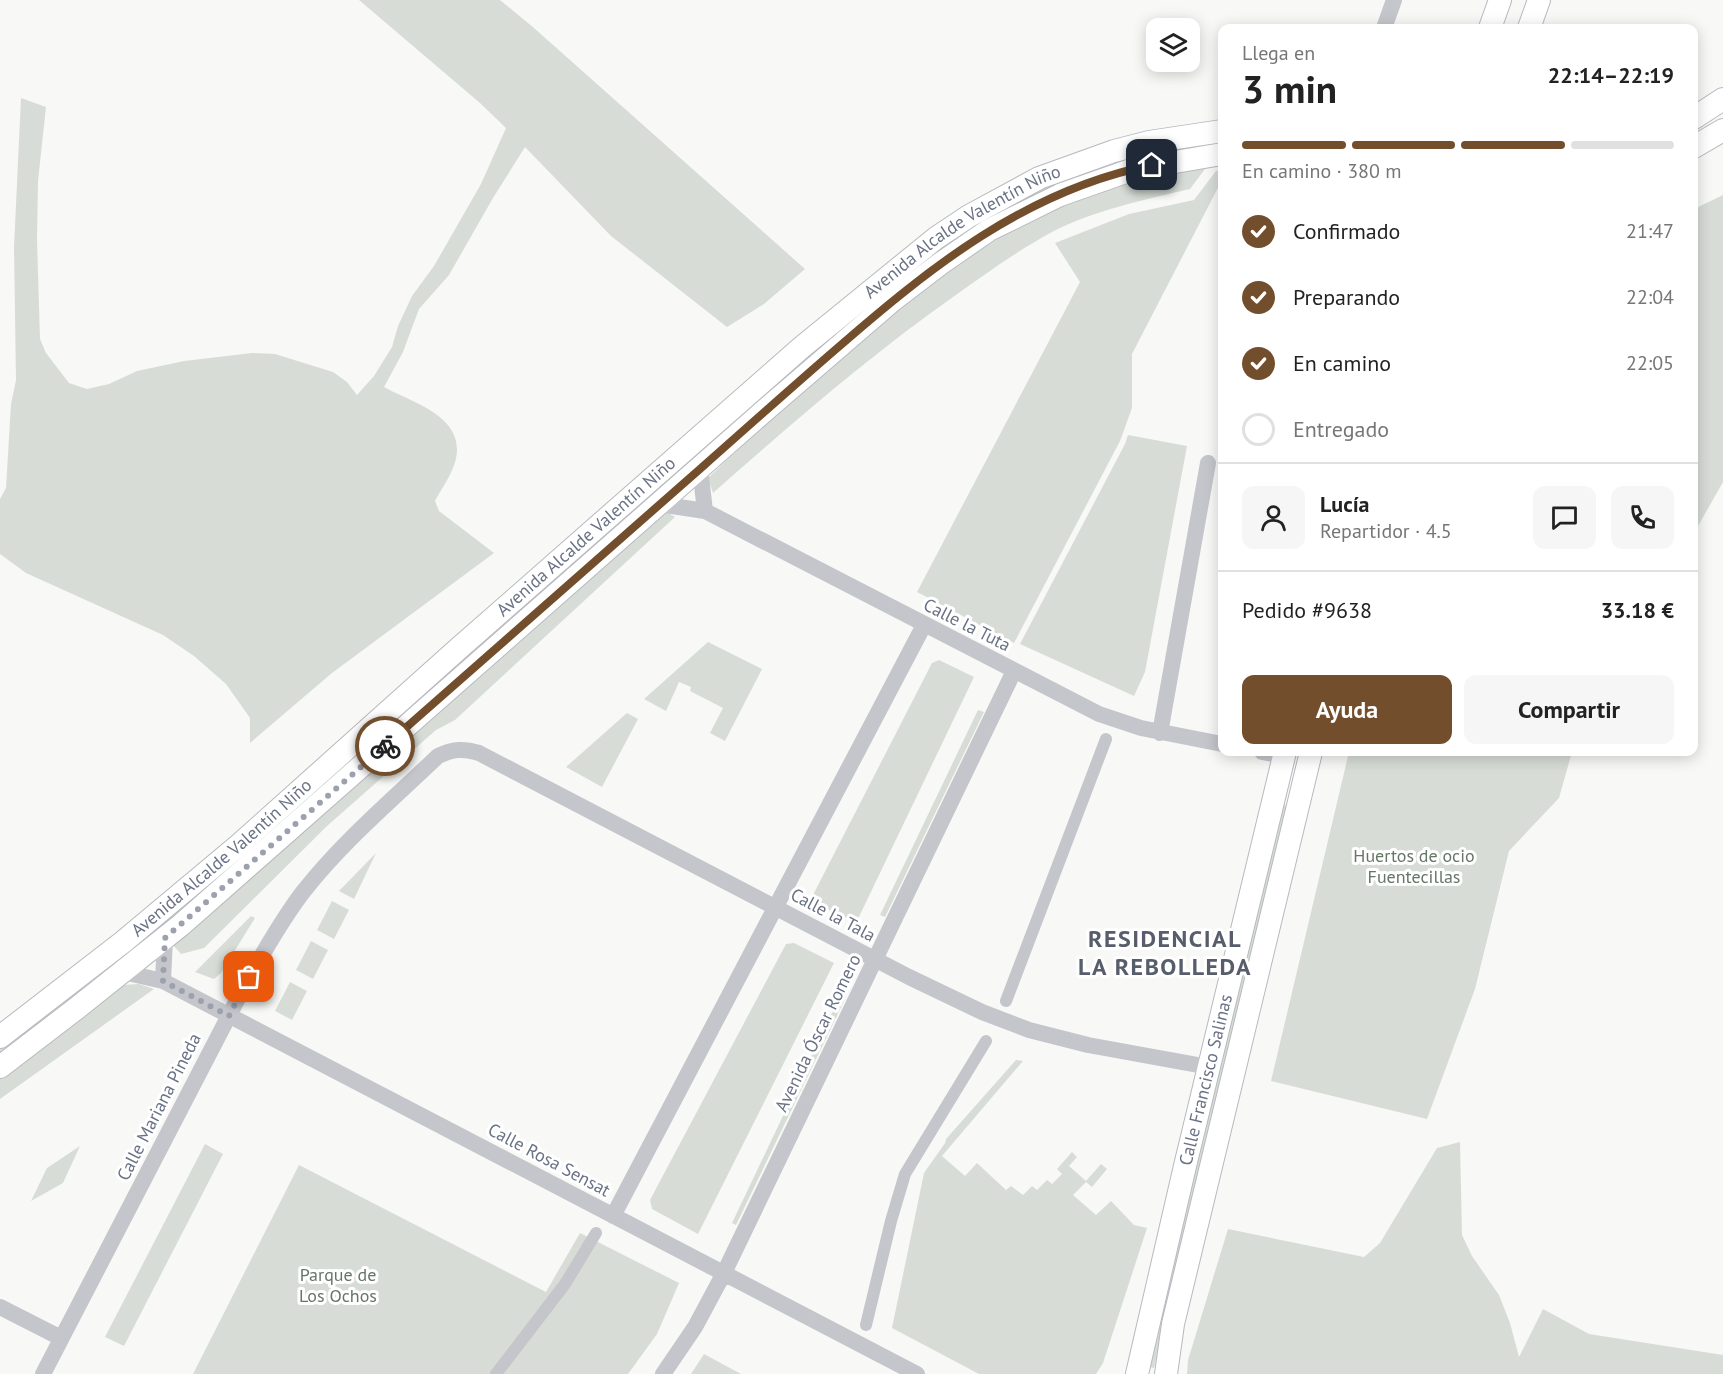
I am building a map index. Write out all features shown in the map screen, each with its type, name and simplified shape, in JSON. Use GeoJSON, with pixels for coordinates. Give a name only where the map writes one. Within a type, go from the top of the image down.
{"type":"FeatureCollection","features":[{"type":"Feature","properties":{"kind":"main road"},"geometry":{"type":"LineString","coordinates":[[1491,24],[1500,0]]}},
{"type":"Feature","properties":{"kind":"main road"},"geometry":{"type":"LineString","coordinates":[[1530,24],[1539,0]]}},
{"type":"Feature","properties":{"kind":"main road"},"geometry":{"type":"LineString","coordinates":[[1698,115],[1723,99]]}},
{"type":"Feature","properties":{"kind":"main road"},"geometry":{"type":"LineString","coordinates":[[1698,145],[1723,130]]}},
{"type":"Feature","properties":{"kind":"main road","name":"Avenida Alcalde Valentín Niño"},"geometry":{"type":"LineString","coordinates":[[0,1037],[123,942],[239,845],[802,347],[936,238],[986,206],[1040,178],[1113,151],[1149,142],[1218,132]]}},
{"type":"Feature","properties":{"kind":"main road","name":"Avenida Alcalde Valentín Niño"},"geometry":{"type":"LineString","coordinates":[[0,1067],[165,938],[299,823],[893,300],[940,264],[989,230],[1060,195],[1134,169],[1218,155]]}},
{"type":"Feature","properties":{"kind":"main road","name":"Calle Francisco Salinas"},"geometry":{"type":"LineString","coordinates":[[1137,1374],[1284,756]]}},
{"type":"Feature","properties":{"kind":"main road","name":"Calle Francisco Salinas"},"geometry":{"type":"LineString","coordinates":[[1166,1374],[1173,1324],[1310,756]]}},
{"type":"Feature","properties":{"kind":"street"},"geometry":{"type":"LineString","coordinates":[[1385,24],[1394,0]]}},
{"type":"Feature","properties":{"kind":"street"},"geometry":{"type":"LineString","coordinates":[[1160,733],[1208,463]]}},
{"type":"Feature","properties":{"kind":"street"},"geometry":{"type":"LineString","coordinates":[[700,468],[705,511]]}},
{"type":"Feature","properties":{"kind":"street","name":"Calle la Tuta"},"geometry":{"type":"LineString","coordinates":[[659,504],[705,511],[1099,714],[1160,733],[1218,743]]}},
{"type":"Feature","properties":{"kind":"street"},"geometry":{"type":"LineString","coordinates":[[613,1216],[924,624]]}},
{"type":"Feature","properties":{"kind":"street","name":"Avenida Óscar Romero"},"geometry":{"type":"LineString","coordinates":[[663,1374],[695,1328],[724,1273],[1014,671]]}},
{"type":"Feature","properties":{"kind":"street"},"geometry":{"type":"LineString","coordinates":[[1006,1001],[1106,739]]}},
{"type":"Feature","properties":{"kind":"street","name":"Calle la Tala"},"geometry":{"type":"LineString","coordinates":[[457,749],[479,753],[875,959],[982,1012],[1029,1030],[1088,1045],[1209,1067]]}},
{"type":"Feature","properties":{"kind":"street","name":"Calle Mariana Pineda"},"geometry":{"type":"LineString","coordinates":[[43,1374],[249,977],[279,928],[314,879],[354,836],[438,756],[457,749]]}},
{"type":"Feature","properties":{"kind":"street"},"geometry":{"type":"LineString","coordinates":[[163,981],[165,938]]}},
{"type":"Feature","properties":{"kind":"street","name":"Calle Rosa Sensat"},"geometry":{"type":"LineString","coordinates":[[123,972],[163,981],[724,1273],[883,1366],[917,1374]]}},
{"type":"Feature","properties":{"kind":"street"},"geometry":{"type":"LineString","coordinates":[[866,1325],[891,1221],[905,1174],[986,1041]]}},
{"type":"Feature","properties":{"kind":"street"},"geometry":{"type":"LineString","coordinates":[[496,1374],[565,1284],[596,1233]]}},
{"type":"Feature","properties":{"kind":"street"},"geometry":{"type":"LineString","coordinates":[[0,1307],[61,1338]]}},
{"type":"Feature","properties":{"kind":"green space"},"geometry":{"type":"Polygon","coordinates":[[[359,0],[500,0],[805,269],[764,304],[727,327],[611,236],[525,147],[449,275],[419,309],[403,352],[384,387],[430,410],[450,427],[457,450],[455,463],[435,501],[439,511],[494,553],[332,673],[250,743],[250,718],[226,684],[194,656],[163,635],[26,573],[0,554],[0,499],[6,488],[11,404],[16,380],[14,247],[21,98],[46,107],[38,181],[40,339],[46,353],[69,383],[87,389],[109,384],[137,371],[184,361],[252,353],[275,354],[333,372],[347,382],[357,395],[374,376],[392,347],[398,326],[412,296],[434,266],[481,184],[506,128],[359,0]]]}},
{"type":"Feature","properties":{"kind":"green space"},"geometry":{"type":"Polygon","coordinates":[[[1218,141],[1218,145],[1183,149],[1132,161],[1007,211],[279,829],[109,971],[0,1054],[0,1049],[70,996],[301,803],[787,373],[960,233],[1049,185],[1133,156],[1218,141]]]}},
{"type":"Feature","properties":{"kind":"green space"},"geometry":{"type":"Polygon","coordinates":[[[1208,165],[1190,189],[1120,206],[1068,224],[1001,263],[860,367],[713,493],[708,478],[736,451],[880,325],[969,257],[1034,218],[1085,195],[1137,179],[1208,165]]]}},
{"type":"Feature","properties":{"kind":"green space"},"geometry":{"type":"Polygon","coordinates":[[[1218,171],[1218,188],[1132,354],[1132,408],[1120,441],[1014,643],[917,592],[1080,282],[1055,243],[1129,214],[1194,200],[1218,171]]]}},
{"type":"Feature","properties":{"kind":"green space"},"geometry":{"type":"Polygon","coordinates":[[[1723,195],[1723,482],[1698,526],[1698,207],[1723,195]]]}},
{"type":"Feature","properties":{"kind":"green space"},"geometry":{"type":"Polygon","coordinates":[[[1128,435],[1187,446],[1145,672],[1134,696],[1020,644],[1128,435]]]}},
{"type":"Feature","properties":{"kind":"green space"},"geometry":{"type":"Polygon","coordinates":[[[665,511],[675,517],[455,720],[436,730],[327,826],[204,948],[181,954],[173,945],[665,511]]]}},
{"type":"Feature","properties":{"kind":"green space"},"geometry":{"type":"Polygon","coordinates":[[[708,642],[762,669],[725,741],[710,733],[723,708],[690,691],[691,687],[679,682],[666,711],[644,699],[708,642]]]}},
{"type":"Feature","properties":{"kind":"green space"},"geometry":{"type":"Polygon","coordinates":[[[939,660],[974,677],[856,923],[815,903],[814,893],[932,663],[939,660]]]}},
{"type":"Feature","properties":{"kind":"green space"},"geometry":{"type":"Polygon","coordinates":[[[978,710],[984,712],[885,917],[880,915],[978,710]]]}},
{"type":"Feature","properties":{"kind":"green space"},"geometry":{"type":"Polygon","coordinates":[[[627,713],[638,719],[602,787],[566,767],[627,713]]]}},
{"type":"Feature","properties":{"kind":"green space","name":"Huertos de ocio Fuentecillas"},"geometry":{"type":"Polygon","coordinates":[[[1348,756],[1571,756],[1559,798],[1509,851],[1475,989],[1427,1119],[1271,1081],[1348,756]]]}},
{"type":"Feature","properties":{"kind":"green space"},"geometry":{"type":"Polygon","coordinates":[[[1283,805],[1288,806],[1181,1247],[1154,1368],[1149,1367],[1184,1210],[1283,805]]]}},
{"type":"Feature","properties":{"kind":"green space"},"geometry":{"type":"Polygon","coordinates":[[[376,853],[354,899],[339,891],[376,853]]]}},
{"type":"Feature","properties":{"kind":"green space"},"geometry":{"type":"Polygon","coordinates":[[[332,901],[349,910],[334,939],[317,930],[332,901]]]}},
{"type":"Feature","properties":{"kind":"green space"},"geometry":{"type":"Polygon","coordinates":[[[251,916],[255,918],[221,973],[214,979],[195,972],[251,916]]]}},
{"type":"Feature","properties":{"kind":"green space"},"geometry":{"type":"Polygon","coordinates":[[[311,941],[328,950],[313,979],[296,970],[311,941]]]}},
{"type":"Feature","properties":{"kind":"green space"},"geometry":{"type":"Polygon","coordinates":[[[794,943],[834,963],[698,1234],[652,1209],[650,1200],[786,944],[794,943]]]}},
{"type":"Feature","properties":{"kind":"green space"},"geometry":{"type":"Polygon","coordinates":[[[290,982],[307,991],[292,1020],[275,1011],[290,982]]]}},
{"type":"Feature","properties":{"kind":"green space"},"geometry":{"type":"Polygon","coordinates":[[[139,984],[154,989],[0,1099],[0,1076],[123,985],[139,984]]]}},
{"type":"Feature","properties":{"kind":"green space"},"geometry":{"type":"Polygon","coordinates":[[[841,994],[846,997],[736,1225],[732,1223],[841,994]]]}},
{"type":"Feature","properties":{"kind":"green space"},"geometry":{"type":"Polygon","coordinates":[[[1016,1060],[1023,1061],[942,1156],[965,1176],[977,1163],[1006,1190],[1011,1186],[1023,1195],[1032,1186],[1037,1190],[1047,1180],[1052,1184],[1062,1174],[1057,1169],[1072,1152],[1077,1157],[1069,1166],[1086,1181],[1101,1164],[1107,1169],[1092,1187],[1086,1182],[1073,1195],[1096,1215],[1111,1201],[1134,1225],[1147,1228],[1103,1363],[1096,1374],[979,1374],[892,1328],[924,1173],[946,1139],[1016,1060]]]}},
{"type":"Feature","properties":{"kind":"green space"},"geometry":{"type":"Polygon","coordinates":[[[1460,1142],[1462,1235],[1472,1256],[1499,1295],[1510,1323],[1519,1357],[1543,1309],[1589,1334],[1723,1355],[1723,1374],[1187,1374],[1188,1360],[1228,1229],[1364,1257],[1380,1243],[1437,1148],[1460,1142]]]}},
{"type":"Feature","properties":{"kind":"green space"},"geometry":{"type":"Polygon","coordinates":[[[205,1144],[223,1154],[124,1346],[105,1337],[205,1144]]]}},
{"type":"Feature","properties":{"kind":"green space"},"geometry":{"type":"Polygon","coordinates":[[[80,1146],[63,1183],[31,1201],[47,1168],[80,1146]]]}},
{"type":"Feature","properties":{"kind":"green space","name":"Parque de Los Ochos"},"geometry":{"type":"Polygon","coordinates":[[[299,1165],[546,1292],[580,1233],[679,1283],[657,1334],[628,1374],[193,1374],[299,1165]]]}},
{"type":"Feature","properties":{"kind":"green space"},"geometry":{"type":"Polygon","coordinates":[[[704,1354],[741,1374],[691,1374],[704,1354]]]}},
{"type":"Feature","properties":{"kind":"way so far"},"geometry":{"type":"LineString","coordinates":[[249,977],[229,1016],[163,981],[165,938],[385,746]]}},
{"type":"Feature","properties":{"kind":"district","name":"RESIDENCIAL LA REBOLLEDA"},"geometry":{"type":"Point","coordinates":[1165,953]}},
{"type":"Feature","properties":{"kind":"route"},"geometry":{"type":"LineString","coordinates":[[385,746],[763,412],[893,300],[940,264],[989,230],[1024,211],[1096,182],[1152,165]]}}]}
